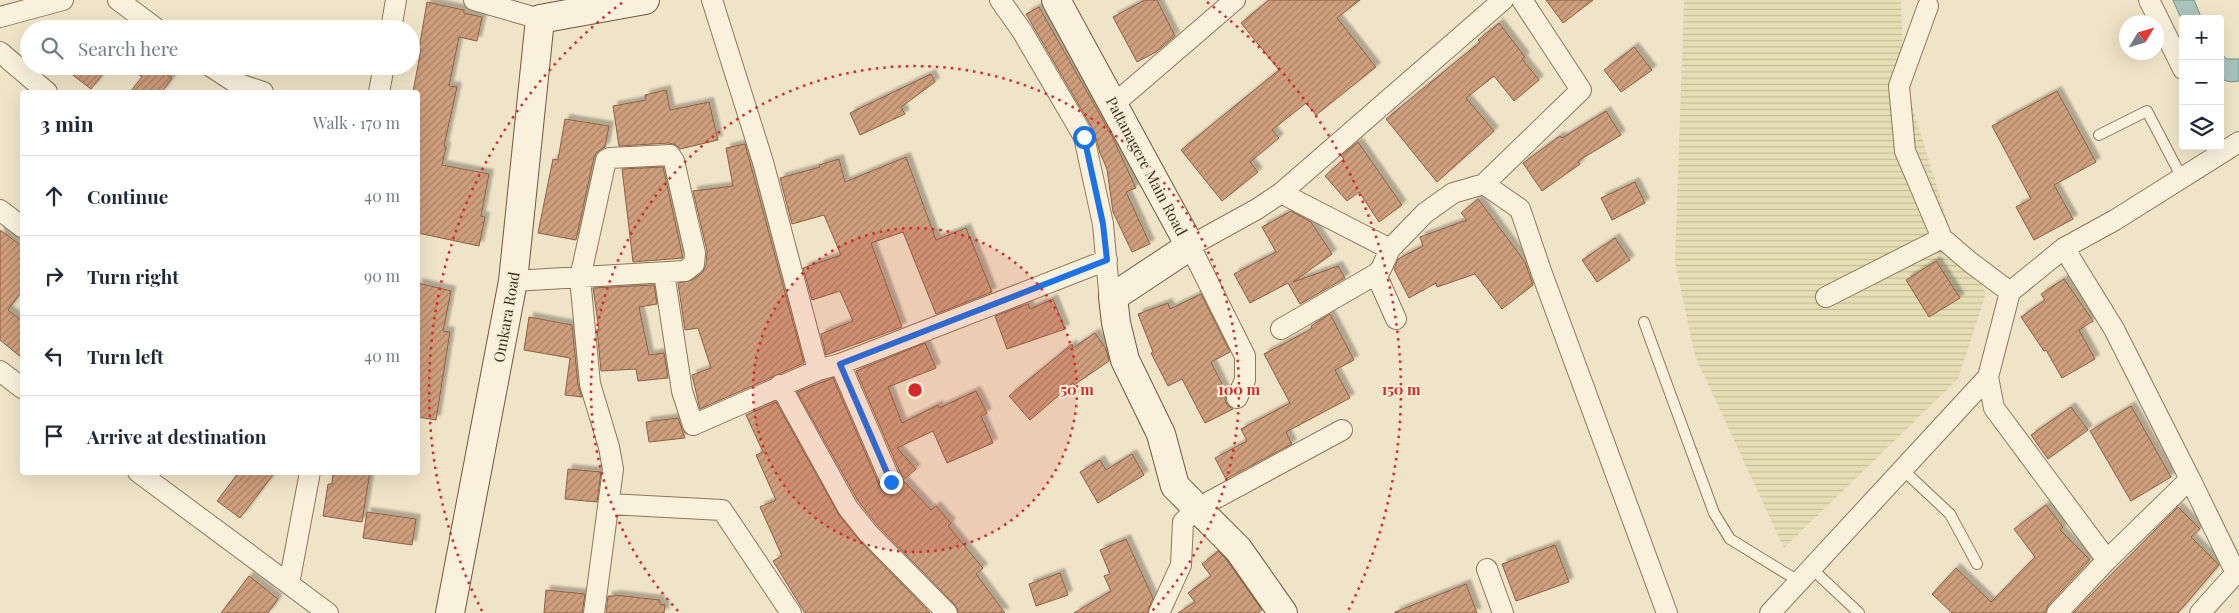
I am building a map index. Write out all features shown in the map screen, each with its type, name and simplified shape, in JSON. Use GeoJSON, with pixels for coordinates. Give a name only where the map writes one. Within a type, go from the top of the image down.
{"type":"FeatureCollection","features":[{"type":"Feature","properties":{"kind":"street"},"geometry":{"type":"LineString","coordinates":[[0,17],[63,0]]}},
{"type":"Feature","properties":{"kind":"street"},"geometry":{"type":"LineString","coordinates":[[118,0],[145,20]]}},
{"type":"Feature","properties":{"kind":"street"},"geometry":{"type":"LineString","coordinates":[[392,20],[396,0]]}},
{"type":"Feature","properties":{"kind":"street"},"geometry":{"type":"LineString","coordinates":[[474,0],[540,19],[644,0]]}},
{"type":"Feature","properties":{"kind":"street"},"geometry":{"type":"LineString","coordinates":[[712,0],[763,162],[818,370]]}},
{"type":"Feature","properties":{"kind":"street"},"geometry":{"type":"LineString","coordinates":[[1000,0],[1022,31],[1084,137],[1103,224],[1109,291],[1114,297],[1116,323],[1125,360],[1161,434],[1175,486],[1238,550],[1284,613]]}},
{"type":"Feature","properties":{"kind":"street","name":"Pattanagere Main Road"},"geometry":{"type":"LineString","coordinates":[[1056,0],[1190,246],[1114,297]]}},
{"type":"Feature","properties":{"kind":"street"},"geometry":{"type":"LineString","coordinates":[[1114,104],[1235,0]]}},
{"type":"Feature","properties":{"kind":"street"},"geometry":{"type":"LineString","coordinates":[[1237,398],[1245,380],[1245,356],[1190,246],[1257,209],[1281,192],[1504,0]]}},
{"type":"Feature","properties":{"kind":"street"},"geometry":{"type":"LineString","coordinates":[[1282,329],[1376,274],[1381,270],[1390,249],[1425,213],[1453,193],[1484,184],[1582,90],[1522,0]]}},
{"type":"Feature","properties":{"kind":"street"},"geometry":{"type":"LineString","coordinates":[[2149,0],[2179,61]]}},
{"type":"Feature","properties":{"kind":"street"},"geometry":{"type":"LineString","coordinates":[[1928,6],[1899,86],[1905,151],[1942,238],[2010,292]]}},
{"type":"Feature","properties":{"kind":"street","name":"Omkara Road"},"geometry":{"type":"LineString","coordinates":[[450,613],[514,281],[540,19]]}},
{"type":"Feature","properties":{"kind":"street"},"geometry":{"type":"LineString","coordinates":[[0,52],[20,69]]}},
{"type":"Feature","properties":{"kind":"street"},"geometry":{"type":"LineString","coordinates":[[27,75],[45,90]]}},
{"type":"Feature","properties":{"kind":"street"},"geometry":{"type":"LineString","coordinates":[[224,75],[236,83],[257,90]]}},
{"type":"Feature","properties":{"kind":"street"},"geometry":{"type":"LineString","coordinates":[[379,90],[382,75]]}},
{"type":"Feature","properties":{"kind":"street"},"geometry":{"type":"LineString","coordinates":[[2107,560],[1994,408],[1988,377],[2010,292],[2064,248],[2115,220],[2182,178],[2227,146]]}},
{"type":"Feature","properties":{"kind":"street"},"geometry":{"type":"LineString","coordinates":[[514,281],[580,278],[664,273],[685,271],[694,264],[695,253],[674,161],[670,155],[610,158],[606,160],[580,278],[590,384],[609,446],[613,469],[594,613]]}},
{"type":"Feature","properties":{"kind":"street"},"geometry":{"type":"LineString","coordinates":[[1484,184],[1520,209],[1667,613]]}},
{"type":"Feature","properties":{"kind":"street"},"geometry":{"type":"LineString","coordinates":[[1281,192],[1390,249]]}},
{"type":"Feature","properties":{"kind":"street"},"geometry":{"type":"LineString","coordinates":[[0,210],[20,225]]}},
{"type":"Feature","properties":{"kind":"street"},"geometry":{"type":"LineString","coordinates":[[1826,297],[1942,238]]}},
{"type":"Feature","properties":{"kind":"street"},"geometry":{"type":"LineString","coordinates":[[2064,248],[2114,329],[2236,573],[2200,613]]}},
{"type":"Feature","properties":{"kind":"street"},"geometry":{"type":"LineString","coordinates":[[664,273],[682,391],[693,424],[780,385],[818,370],[840,364],[1107,260]]}},
{"type":"Feature","properties":{"kind":"street"},"geometry":{"type":"LineString","coordinates":[[1376,274],[1396,319]]}},
{"type":"Feature","properties":{"kind":"street"},"geometry":{"type":"LineString","coordinates":[[840,364],[891,482]]}},
{"type":"Feature","properties":{"kind":"street"},"geometry":{"type":"LineString","coordinates":[[0,371],[20,386]]}},
{"type":"Feature","properties":{"kind":"street"},"geometry":{"type":"LineString","coordinates":[[1770,613],[1988,377]]}},
{"type":"Feature","properties":{"kind":"street"},"geometry":{"type":"LineString","coordinates":[[780,385],[848,508],[868,533],[948,613]]}},
{"type":"Feature","properties":{"kind":"street"},"geometry":{"type":"LineString","coordinates":[[1159,613],[1181,565],[1183,522],[1196,509],[1342,430]]}},
{"type":"Feature","properties":{"kind":"street"},"geometry":{"type":"LineString","coordinates":[[142,475],[328,613]]}},
{"type":"Feature","properties":{"kind":"street"},"geometry":{"type":"LineString","coordinates":[[289,584],[309,475]]}},
{"type":"Feature","properties":{"kind":"street"},"geometry":{"type":"LineString","coordinates":[[2057,613],[2107,560],[2190,479]]}},
{"type":"Feature","properties":{"kind":"street"},"geometry":{"type":"LineString","coordinates":[[609,504],[722,510],[791,613]]}},
{"type":"Feature","properties":{"kind":"street"},"geometry":{"type":"LineString","coordinates":[[1487,570],[1503,613]]}},
{"type":"Feature","properties":{"kind":"lane"},"geometry":{"type":"LineString","coordinates":[[2099,135],[2147,110],[2182,178]]}},
{"type":"Feature","properties":{"kind":"lane"},"geometry":{"type":"LineString","coordinates":[[1644,322],[1714,513],[1730,539],[1805,575],[1859,613]]}},
{"type":"Feature","properties":{"kind":"lane"},"geometry":{"type":"LineString","coordinates":[[1902,469],[1950,514],[1977,564]]}},
{"type":"Feature","properties":{"kind":"shaded area"},"geometry":{"type":"Polygon","coordinates":[[[1684,0],[1901,0],[1904,79],[1951,233],[1986,293],[1958,379],[1784,548],[1695,356],[1675,262],[1684,0]]]}},
{"type":"Feature","properties":{"kind":"water"},"geometry":{"type":"Polygon","coordinates":[[[2173,0],[2194,0],[2200,15],[2180,15],[2173,0]]]}},
{"type":"Feature","properties":{"kind":"water"},"geometry":{"type":"Polygon","coordinates":[[[2224,56],[2227,59],[2239,59],[2239,81],[2224,80],[2224,56]]]}},
{"type":"Feature","properties":{"kind":"building"},"geometry":{"type":"Polygon","coordinates":[[[1145,0],[1157,0],[1175,36],[1156,52],[1137,62],[1113,17],[1145,0]]]}},
{"type":"Feature","properties":{"kind":"building"},"geometry":{"type":"Polygon","coordinates":[[[1269,0],[1360,0],[1337,18],[1376,67],[1316,115],[1306,103],[1272,130],[1279,138],[1250,162],[1258,172],[1222,201],[1181,150],[1279,70],[1241,23],[1269,0]]]}},
{"type":"Feature","properties":{"kind":"building"},"geometry":{"type":"Polygon","coordinates":[[[1546,0],[1593,0],[1563,23],[1546,0]]]}},
{"type":"Feature","properties":{"kind":"building"},"geometry":{"type":"Polygon","coordinates":[[[427,2],[464,10],[464,13],[482,17],[477,41],[459,37],[449,86],[457,87],[444,146],[446,147],[442,165],[489,174],[481,216],[485,217],[479,246],[420,233],[420,90],[413,90],[416,75],[420,75],[420,43],[427,2]]]}},
{"type":"Feature","properties":{"kind":"building"},"geometry":{"type":"Polygon","coordinates":[[[1039,7],[1112,136],[1136,188],[1126,192],[1150,244],[1132,252],[1113,212],[1107,169],[1094,131],[1026,14],[1039,7]]]}},
{"type":"Feature","properties":{"kind":"building"},"geometry":{"type":"Polygon","coordinates":[[[1499,23],[1525,57],[1522,59],[1539,80],[1514,101],[1494,76],[1466,98],[1494,131],[1437,182],[1386,119],[1480,42],[1478,40],[1499,23]]]}},
{"type":"Feature","properties":{"kind":"building"},"geometry":{"type":"Polygon","coordinates":[[[1634,47],[1652,70],[1621,92],[1604,70],[1634,47]]]}},
{"type":"Feature","properties":{"kind":"building"},"geometry":{"type":"Polygon","coordinates":[[[931,74],[935,82],[901,107],[905,114],[860,135],[850,113],[931,74]]]}},
{"type":"Feature","properties":{"kind":"building"},"geometry":{"type":"Polygon","coordinates":[[[73,75],[102,75],[91,89],[73,75]]]}},
{"type":"Feature","properties":{"kind":"building"},"geometry":{"type":"Polygon","coordinates":[[[139,75],[168,75],[172,78],[163,90],[132,90],[142,77],[139,75]]]}},
{"type":"Feature","properties":{"kind":"building"},"geometry":{"type":"Polygon","coordinates":[[[666,90],[670,110],[709,102],[718,140],[680,149],[676,145],[669,143],[619,146],[613,106],[646,100],[645,95],[666,90]]]}},
{"type":"Feature","properties":{"kind":"building"},"geometry":{"type":"Polygon","coordinates":[[[2057,91],[2096,162],[2054,185],[2073,219],[2034,240],[2016,207],[2031,199],[1992,126],[2057,91]]]}},
{"type":"Feature","properties":{"kind":"building"},"geometry":{"type":"Polygon","coordinates":[[[1606,111],[1621,135],[1578,161],[1580,164],[1542,191],[1523,163],[1560,136],[1562,138],[1606,111]]]}},
{"type":"Feature","properties":{"kind":"building"},"geometry":{"type":"Polygon","coordinates":[[[565,119],[609,126],[605,147],[597,152],[594,157],[576,240],[538,233],[553,159],[558,160],[565,119]]]}},
{"type":"Feature","properties":{"kind":"building"},"geometry":{"type":"Polygon","coordinates":[[[1358,142],[1402,205],[1379,222],[1359,192],[1347,201],[1325,176],[1344,159],[1341,156],[1358,142]]]}},
{"type":"Feature","properties":{"kind":"building"},"geometry":{"type":"Polygon","coordinates":[[[745,144],[804,363],[700,409],[692,375],[711,368],[698,328],[685,330],[678,283],[692,280],[702,273],[706,265],[707,251],[693,191],[733,186],[726,148],[745,144]]]}},
{"type":"Feature","properties":{"kind":"building"},"geometry":{"type":"Polygon","coordinates":[[[906,157],[936,240],[966,228],[992,292],[936,314],[903,232],[871,243],[902,327],[826,355],[821,334],[853,321],[840,291],[812,300],[803,268],[841,255],[824,215],[792,224],[780,178],[820,167],[819,165],[839,159],[845,182],[906,157]]]}},
{"type":"Feature","properties":{"kind":"building"},"geometry":{"type":"Polygon","coordinates":[[[663,167],[683,258],[633,262],[622,169],[663,167]]]}},
{"type":"Feature","properties":{"kind":"building"},"geometry":{"type":"Polygon","coordinates":[[[1635,182],[1645,203],[1612,220],[1601,198],[1635,182]]]}},
{"type":"Feature","properties":{"kind":"building"},"geometry":{"type":"Polygon","coordinates":[[[1478,199],[1525,262],[1533,285],[1502,309],[1475,274],[1437,287],[1436,283],[1409,298],[1394,269],[1398,259],[1423,246],[1420,237],[1467,220],[1461,213],[1478,199]]]}},
{"type":"Feature","properties":{"kind":"building"},"geometry":{"type":"Polygon","coordinates":[[[1291,211],[1311,222],[1332,254],[1293,282],[1338,266],[1345,278],[1300,304],[1288,283],[1250,303],[1234,274],[1276,252],[1262,227],[1291,211]]]}},
{"type":"Feature","properties":{"kind":"building"},"geometry":{"type":"Polygon","coordinates":[[[0,230],[20,245],[20,294],[8,310],[20,319],[20,356],[0,340],[0,230]]]}},
{"type":"Feature","properties":{"kind":"building"},"geometry":{"type":"Polygon","coordinates":[[[1615,238],[1630,260],[1597,282],[1582,260],[1615,238]]]}},
{"type":"Feature","properties":{"kind":"building"},"geometry":{"type":"Polygon","coordinates":[[[1936,261],[1960,298],[1929,317],[1906,280],[1936,261]]]}},
{"type":"Feature","properties":{"kind":"building"},"geometry":{"type":"Polygon","coordinates":[[[2064,279],[2093,321],[2079,330],[2095,359],[2062,378],[2046,350],[2044,351],[2021,317],[2045,300],[2041,294],[2064,279]]]}},
{"type":"Feature","properties":{"kind":"building"},"geometry":{"type":"Polygon","coordinates":[[[420,283],[451,291],[443,331],[450,332],[436,420],[420,417],[420,283]]]}},
{"type":"Feature","properties":{"kind":"building"},"geometry":{"type":"Polygon","coordinates":[[[654,285],[657,304],[639,307],[649,355],[664,353],[668,378],[638,381],[636,369],[601,371],[597,329],[599,330],[593,288],[654,285]]]}},
{"type":"Feature","properties":{"kind":"building"},"geometry":{"type":"Polygon","coordinates":[[[1201,294],[1230,352],[1211,362],[1226,392],[1225,399],[1227,405],[1233,409],[1205,423],[1182,379],[1168,386],[1151,353],[1153,352],[1138,314],[1168,303],[1170,309],[1201,294]]]}},
{"type":"Feature","properties":{"kind":"building"},"geometry":{"type":"Polygon","coordinates":[[[1053,299],[1065,329],[1007,349],[995,316],[1028,304],[1030,309],[1053,299]]]}},
{"type":"Feature","properties":{"kind":"building"},"geometry":{"type":"Polygon","coordinates":[[[1330,314],[1354,360],[1335,370],[1350,398],[1286,432],[1292,444],[1226,479],[1215,458],[1247,441],[1241,429],[1290,403],[1264,354],[1308,331],[1312,328],[1311,326],[1330,314]]]}},
{"type":"Feature","properties":{"kind":"building"},"geometry":{"type":"Polygon","coordinates":[[[529,317],[572,325],[578,385],[582,397],[565,395],[570,358],[524,350],[529,317]]]}},
{"type":"Feature","properties":{"kind":"building"},"geometry":{"type":"Polygon","coordinates":[[[1095,333],[1106,349],[1109,361],[1074,385],[1073,383],[1030,420],[1009,396],[1072,344],[1073,348],[1095,333]]]}},
{"type":"Feature","properties":{"kind":"building"},"geometry":{"type":"Polygon","coordinates":[[[925,343],[936,368],[888,387],[902,423],[938,405],[939,408],[976,391],[987,413],[981,416],[993,443],[947,463],[933,431],[897,448],[916,469],[903,480],[931,510],[936,506],[951,523],[948,526],[983,568],[976,574],[1005,613],[959,613],[955,605],[877,525],[858,501],[797,392],[833,378],[880,487],[884,492],[895,493],[901,489],[902,477],[856,371],[925,343]]]}},
{"type":"Feature","properties":{"kind":"building"},"geometry":{"type":"Polygon","coordinates":[[[776,402],[839,515],[860,541],[930,613],[805,613],[773,561],[782,556],[760,507],[776,500],[756,455],[763,452],[746,415],[776,402]]]}},
{"type":"Feature","properties":{"kind":"building"},"geometry":{"type":"Polygon","coordinates":[[[2131,406],[2171,477],[2131,501],[2090,431],[2131,406]]]}},
{"type":"Feature","properties":{"kind":"building"},"geometry":{"type":"Polygon","coordinates":[[[2071,407],[2088,430],[2048,459],[2031,435],[2071,407]]]}},
{"type":"Feature","properties":{"kind":"building"},"geometry":{"type":"Polygon","coordinates":[[[678,418],[685,438],[649,442],[646,422],[678,418]]]}},
{"type":"Feature","properties":{"kind":"building"},"geometry":{"type":"Polygon","coordinates":[[[1132,454],[1144,475],[1098,503],[1080,472],[1100,460],[1106,470],[1132,454]]]}},
{"type":"Feature","properties":{"kind":"building"},"geometry":{"type":"Polygon","coordinates":[[[568,469],[601,472],[597,502],[565,499],[568,469]]]}},
{"type":"Feature","properties":{"kind":"building"},"geometry":{"type":"Polygon","coordinates":[[[237,475],[273,475],[240,518],[217,501],[237,475]]]}},
{"type":"Feature","properties":{"kind":"building"},"geometry":{"type":"Polygon","coordinates":[[[333,475],[370,475],[362,522],[323,516],[328,484],[332,484],[333,475]]]}},
{"type":"Feature","properties":{"kind":"building"},"geometry":{"type":"Polygon","coordinates":[[[2046,505],[2063,527],[2060,530],[2090,560],[2048,605],[2045,613],[1952,613],[1932,594],[1956,568],[1991,602],[2035,557],[2014,529],[2046,505]]]}},
{"type":"Feature","properties":{"kind":"building"},"geometry":{"type":"Polygon","coordinates":[[[2178,507],[2200,529],[2191,537],[2219,565],[2178,613],[2073,613],[2178,507]]]}},
{"type":"Feature","properties":{"kind":"building"},"geometry":{"type":"Polygon","coordinates":[[[367,512],[416,519],[412,545],[363,538],[367,512]]]}},
{"type":"Feature","properties":{"kind":"building"},"geometry":{"type":"Polygon","coordinates":[[[1126,539],[1153,598],[1147,613],[1074,613],[1111,591],[1104,576],[1110,574],[1100,550],[1126,539]]]}},
{"type":"Feature","properties":{"kind":"building"},"geometry":{"type":"Polygon","coordinates":[[[1555,545],[1569,582],[1516,601],[1502,564],[1555,545]]]}},
{"type":"Feature","properties":{"kind":"building"},"geometry":{"type":"Polygon","coordinates":[[[1218,551],[1226,559],[1262,610],[1258,613],[1178,613],[1195,602],[1188,593],[1211,576],[1202,564],[1218,551]]]}},
{"type":"Feature","properties":{"kind":"building"},"geometry":{"type":"Polygon","coordinates":[[[1060,573],[1068,595],[1036,606],[1029,584],[1060,573]]]}},
{"type":"Feature","properties":{"kind":"building"},"geometry":{"type":"Polygon","coordinates":[[[249,576],[278,599],[268,613],[221,613],[249,576]]]}},
{"type":"Feature","properties":{"kind":"building"},"geometry":{"type":"Polygon","coordinates":[[[1466,584],[1477,613],[1395,613],[1395,612],[1466,584]]]}},
{"type":"Feature","properties":{"kind":"building"},"geometry":{"type":"Polygon","coordinates":[[[546,590],[585,594],[582,613],[544,613],[546,590]]]}},
{"type":"Feature","properties":{"kind":"building"},"geometry":{"type":"Polygon","coordinates":[[[615,595],[660,600],[660,604],[665,605],[664,613],[606,613],[608,596],[615,595]]]}},
{"type":"Feature","properties":{"kind":"route"},"geometry":{"type":"LineString","coordinates":[[891,482],[840,364],[1107,260],[1103,224],[1084,137]]}}]}
